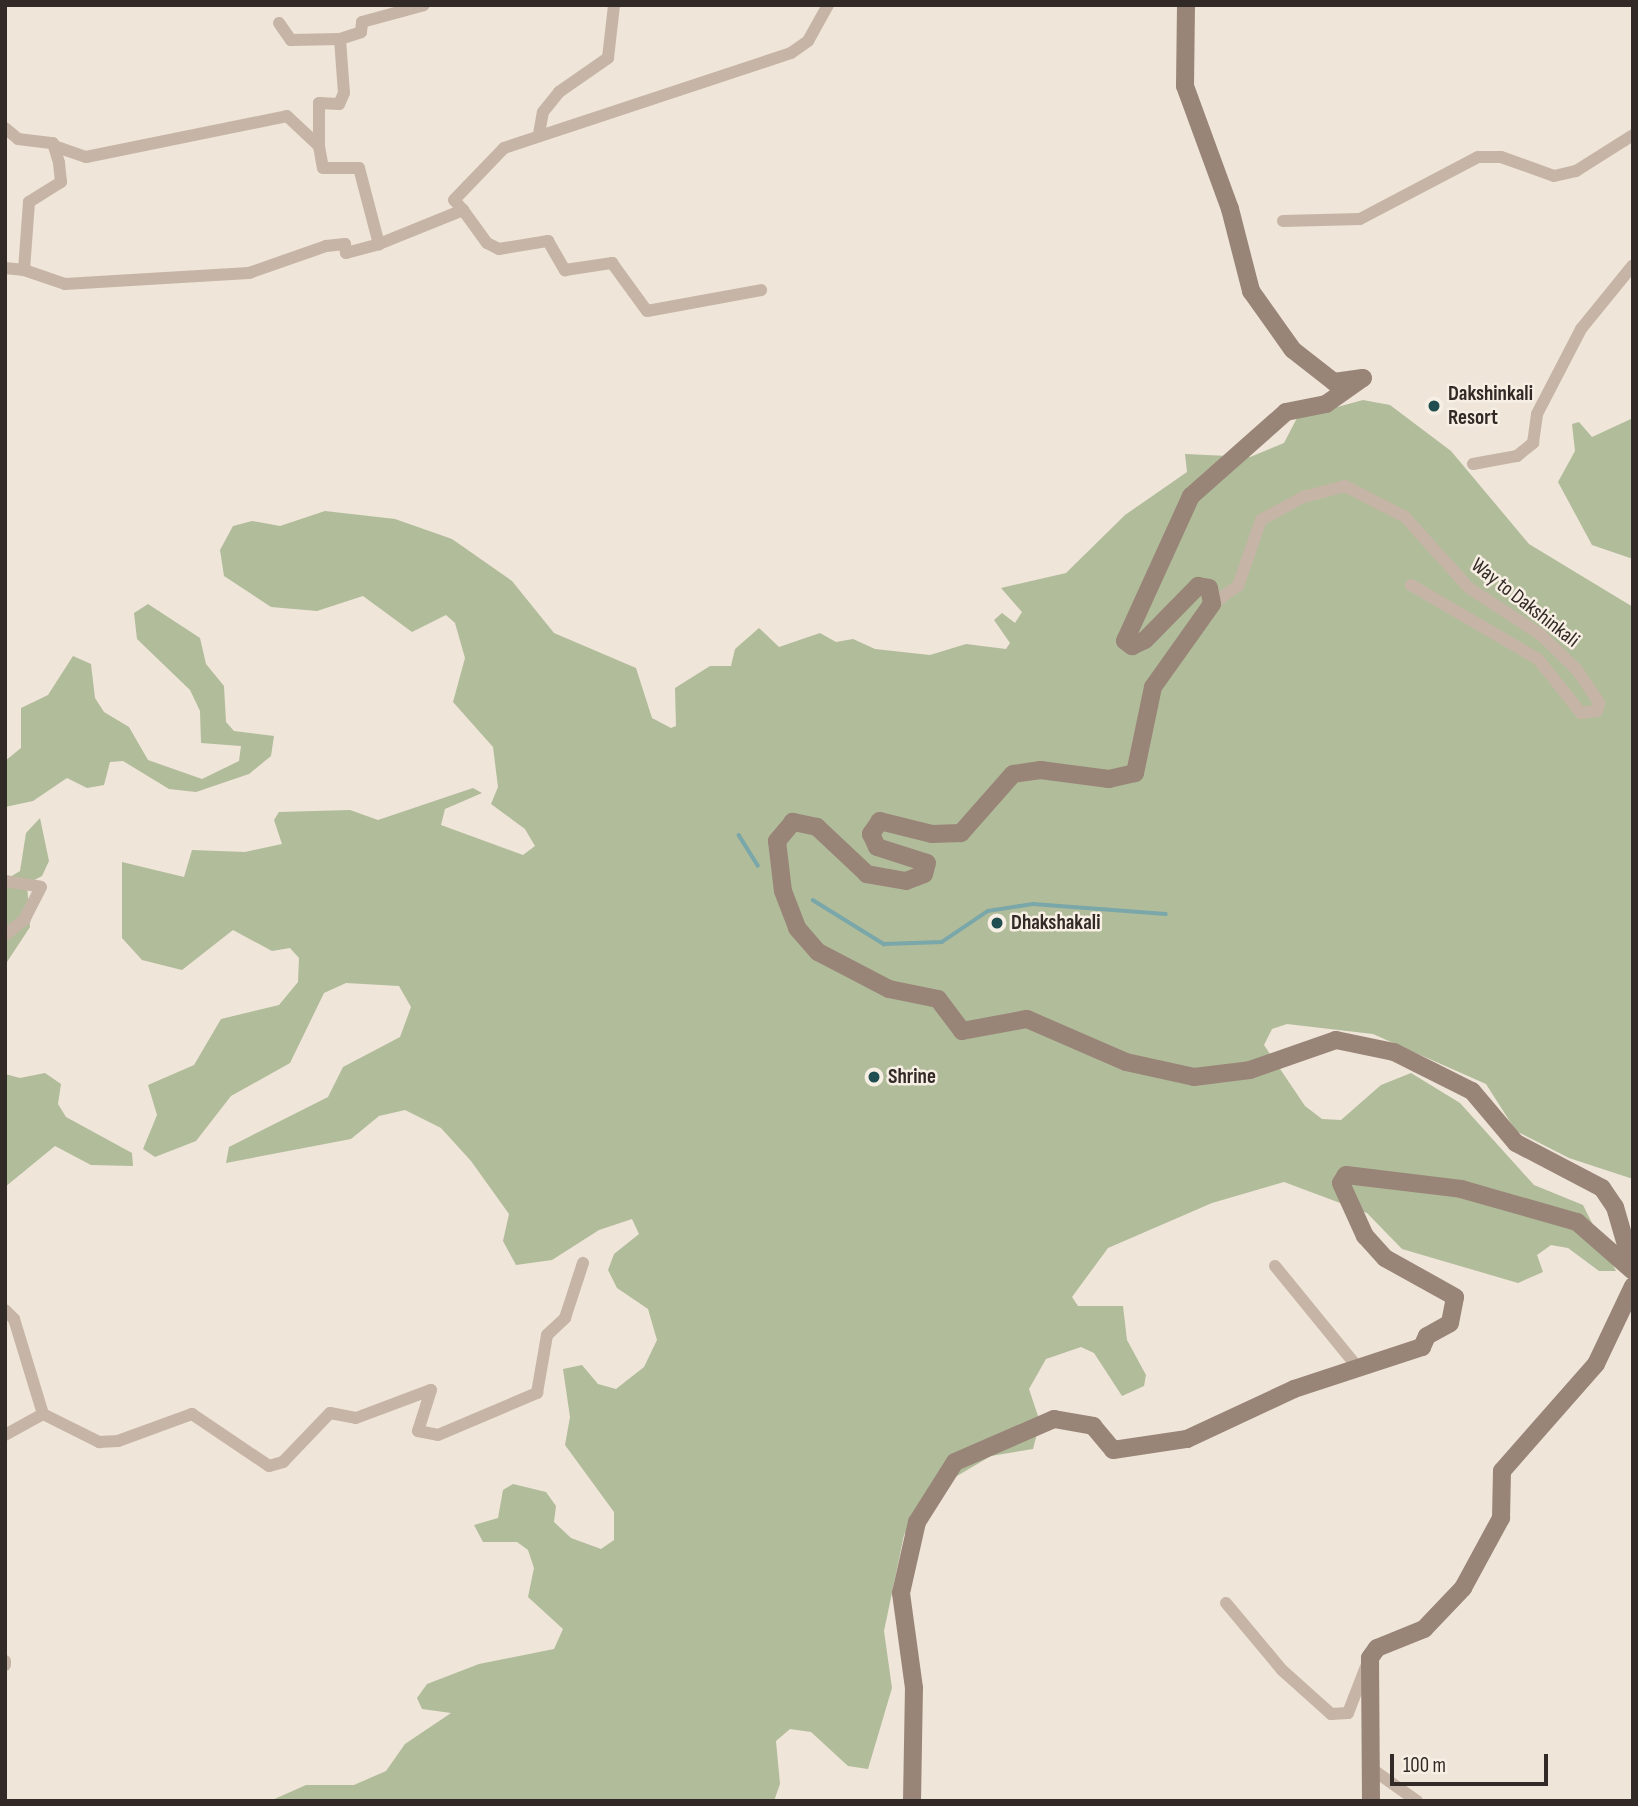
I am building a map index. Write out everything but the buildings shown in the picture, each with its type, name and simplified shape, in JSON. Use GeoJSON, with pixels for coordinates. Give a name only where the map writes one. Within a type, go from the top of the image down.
{"type":"FeatureCollection","features":[{"type":"Feature","properties":{"kind":"main road"},"geometry":{"type":"LineString","coordinates":[[1186,5],[1185,86],[1230,209],[1251,291],[1293,350],[1334,382],[1363,378],[1334,401],[1286,412],[1195,491],[1163,548],[1125,641],[1132,646],[1145,640],[1198,586],[1209,588],[1212,604],[1153,687],[1140,765],[1131,775],[1013,774],[961,833],[932,834],[880,821],[870,834],[877,847],[927,863],[924,874],[906,881],[867,874],[810,823],[786,825],[778,841],[778,870],[797,928],[818,952],[862,978],[938,999],[957,1030],[1027,1019],[1126,1062],[1174,1075],[1250,1070],[1336,1040],[1387,1049],[1472,1091],[1516,1143],[1602,1188],[1615,1207],[1633,1270]]}},
{"type":"Feature","properties":{"kind":"main road"},"geometry":{"type":"LineString","coordinates":[[912,1801],[914,1688],[901,1593],[917,1521],[954,1462],[1054,1419],[1093,1426],[1113,1450],[1187,1439],[1294,1389],[1422,1347],[1427,1336],[1450,1323],[1455,1297],[1385,1258],[1365,1236],[1342,1183],[1346,1175],[1461,1188],[1577,1222],[1633,1270]]}},
{"type":"Feature","properties":{"kind":"main road"},"geometry":{"type":"LineString","coordinates":[[1371,1801],[1370,1658],[1377,1648],[1424,1629],[1463,1588],[1501,1518],[1502,1471],[1596,1364],[1633,1286]]}},
{"type":"Feature","properties":{"kind":"street"},"geometry":{"type":"LineString","coordinates":[[279,23],[291,40],[340,39],[361,32],[362,22],[424,5]]}},
{"type":"Feature","properties":{"kind":"street"},"geometry":{"type":"LineString","coordinates":[[539,134],[543,112],[559,92],[608,58],[614,5]]}},
{"type":"Feature","properties":{"kind":"street"},"geometry":{"type":"LineString","coordinates":[[761,290],[647,311],[612,263],[565,270],[548,241],[499,249],[487,243],[454,200],[504,148],[539,134],[791,53],[808,41],[828,5]]}},
{"type":"Feature","properties":{"kind":"street"},"geometry":{"type":"LineString","coordinates":[[340,39],[344,93],[339,104],[319,103],[323,168],[359,168],[379,244]]}},
{"type":"Feature","properties":{"kind":"street"},"geometry":{"type":"LineString","coordinates":[[5,128],[18,139],[54,146],[86,158],[287,116],[320,146]]}},
{"type":"Feature","properties":{"kind":"street"},"geometry":{"type":"LineString","coordinates":[[1283,221],[1360,219],[1478,157],[1501,157],[1554,176],[1576,171],[1633,135]]}},
{"type":"Feature","properties":{"kind":"street"},"geometry":{"type":"LineString","coordinates":[[24,270],[29,202],[61,182],[54,146]]}},
{"type":"Feature","properties":{"kind":"street"},"geometry":{"type":"LineString","coordinates":[[5,268],[24,270],[65,284],[202,279],[248,273],[326,247],[345,244],[346,253],[379,244],[463,210]]}},
{"type":"Feature","properties":{"kind":"street"},"geometry":{"type":"LineString","coordinates":[[1473,464],[1517,456],[1533,443],[1537,414],[1581,329],[1633,265]]}},
{"type":"Feature","properties":{"kind":"street","name":"Way to Dakshinkali"},"geometry":{"type":"LineString","coordinates":[[1212,604],[1237,586],[1261,520],[1303,497],[1345,486],[1405,517],[1469,588],[1541,635],[1577,670],[1599,703],[1597,711],[1581,713],[1538,659],[1411,585]]}},
{"type":"Feature","properties":{"kind":"street"},"geometry":{"type":"LineString","coordinates":[[5,881],[41,887],[25,919],[5,935]]}},
{"type":"Feature","properties":{"kind":"street"},"geometry":{"type":"LineString","coordinates":[[43,1414],[109,1442],[192,1414],[270,1466],[283,1462],[330,1413],[356,1418],[431,1390],[418,1431],[438,1435],[537,1393],[547,1335],[565,1318],[583,1263]]}},
{"type":"Feature","properties":{"kind":"street"},"geometry":{"type":"LineString","coordinates":[[1275,1266],[1359,1369]]}},
{"type":"Feature","properties":{"kind":"street"},"geometry":{"type":"LineString","coordinates":[[5,1310],[14,1319],[43,1414]]}},
{"type":"Feature","properties":{"kind":"street"},"geometry":{"type":"LineString","coordinates":[[5,1435],[43,1414]]}},
{"type":"Feature","properties":{"kind":"street"},"geometry":{"type":"LineString","coordinates":[[1226,1603],[1282,1670],[1331,1714],[1348,1713],[1370,1658]]}},
{"type":"Feature","properties":{"kind":"street"},"geometry":{"type":"LineString","coordinates":[[1369,1767],[1417,1801]]}},
{"type":"Feature","properties":{"kind":"green space"},"geometry":{"type":"Polygon","coordinates":[[[1363,400],[1390,405],[1451,451],[1529,544],[1633,607],[1633,1179],[1569,1158],[1516,1131],[1486,1084],[1373,1034],[1287,1024],[1272,1029],[1264,1045],[1305,1106],[1322,1119],[1341,1120],[1381,1085],[1411,1073],[1460,1103],[1534,1185],[1583,1205],[1616,1271],[1599,1271],[1568,1248],[1551,1245],[1537,1255],[1543,1272],[1518,1283],[1402,1249],[1367,1213],[1284,1182],[1212,1203],[1108,1248],[1072,1297],[1078,1306],[1123,1306],[1127,1340],[1146,1375],[1144,1386],[1122,1396],[1094,1353],[1081,1347],[1046,1359],[1029,1389],[1040,1422],[1033,1449],[991,1456],[933,1490],[904,1535],[884,1631],[892,1688],[868,1769],[848,1766],[811,1732],[790,1729],[776,1741],[780,1784],[774,1801],[270,1801],[306,1785],[354,1785],[386,1771],[405,1744],[451,1713],[422,1709],[417,1698],[427,1684],[479,1664],[554,1649],[563,1629],[528,1597],[534,1568],[528,1550],[517,1542],[483,1542],[474,1525],[498,1518],[503,1490],[513,1484],[546,1492],[556,1506],[554,1522],[571,1538],[601,1549],[614,1540],[614,1512],[565,1445],[570,1417],[563,1369],[582,1365],[598,1384],[616,1389],[644,1367],[657,1340],[648,1309],[617,1288],[608,1270],[614,1254],[639,1234],[632,1219],[599,1230],[552,1260],[516,1265],[503,1241],[509,1214],[471,1161],[441,1128],[405,1110],[379,1116],[351,1139],[226,1163],[229,1147],[328,1097],[343,1067],[400,1037],[411,1007],[399,986],[346,983],[324,993],[290,1063],[231,1096],[196,1141],[155,1157],[143,1149],[157,1115],[148,1085],[194,1065],[221,1019],[279,1005],[298,982],[299,958],[290,948],[272,951],[233,930],[182,970],[142,960],[122,938],[122,862],[184,877],[192,850],[245,852],[282,844],[274,820],[279,812],[350,810],[378,820],[473,788],[482,793],[445,809],[441,825],[523,855],[535,846],[525,829],[491,804],[498,787],[493,747],[453,702],[465,658],[455,623],[446,615],[412,632],[363,596],[317,611],[271,607],[224,576],[220,550],[233,526],[252,521],[280,526],[325,511],[395,519],[452,539],[512,581],[554,633],[636,668],[652,718],[671,728],[676,726],[675,688],[710,666],[731,666],[735,649],[759,628],[779,647],[820,633],[836,642],[853,639],[875,649],[930,655],[966,644],[1006,649],[1010,643],[994,620],[1002,613],[1015,623],[1022,612],[1001,588],[1066,573],[1125,515],[1187,472],[1185,454],[1250,457],[1284,443],[1297,418],[1363,400]]]}},
{"type":"Feature","properties":{"kind":"green space"},"geometry":{"type":"Polygon","coordinates":[[[1633,418],[1633,559],[1592,545],[1558,482],[1575,451],[1572,424],[1579,422],[1592,437],[1633,418]]]}},
{"type":"Feature","properties":{"kind":"green space"},"geometry":{"type":"Polygon","coordinates":[[[148,604],[200,638],[206,664],[224,686],[226,722],[234,731],[274,736],[271,756],[249,774],[196,792],[169,789],[123,761],[110,762],[104,785],[87,788],[67,778],[33,801],[5,807],[5,761],[21,748],[21,708],[48,695],[73,656],[91,664],[95,698],[104,712],[129,727],[148,760],[202,779],[239,761],[241,746],[201,743],[200,711],[190,690],[137,639],[134,613],[148,604]]]}},
{"type":"Feature","properties":{"kind":"green space"},"geometry":{"type":"Polygon","coordinates":[[[40,818],[49,861],[42,876],[27,884],[30,927],[5,965],[5,880],[20,871],[26,833],[40,818]]]}},
{"type":"Feature","properties":{"kind":"green space"},"geometry":{"type":"Polygon","coordinates":[[[45,1073],[61,1084],[58,1104],[66,1117],[132,1153],[133,1166],[91,1165],[55,1146],[5,1187],[5,1074],[20,1078],[45,1073]]]}},
{"type":"Feature","properties":{"kind":"waterway"},"geometry":{"type":"LineString","coordinates":[[739,835],[758,866]]}},
{"type":"Feature","properties":{"kind":"waterway"},"geometry":{"type":"LineString","coordinates":[[813,900],[884,944],[942,942],[988,911],[1033,904],[1166,914]]}},
{"type":"Feature","properties":{"kind":"place","name":"Dakshinkali Resort"},"geometry":{"type":"Point","coordinates":[1434,406]}},
{"type":"Feature","properties":{"kind":"place","name":"Dhakshakali"},"geometry":{"type":"Point","coordinates":[997,923]}},
{"type":"Feature","properties":{"kind":"place","name":"Shrine"},"geometry":{"type":"Point","coordinates":[874,1077]}}]}
